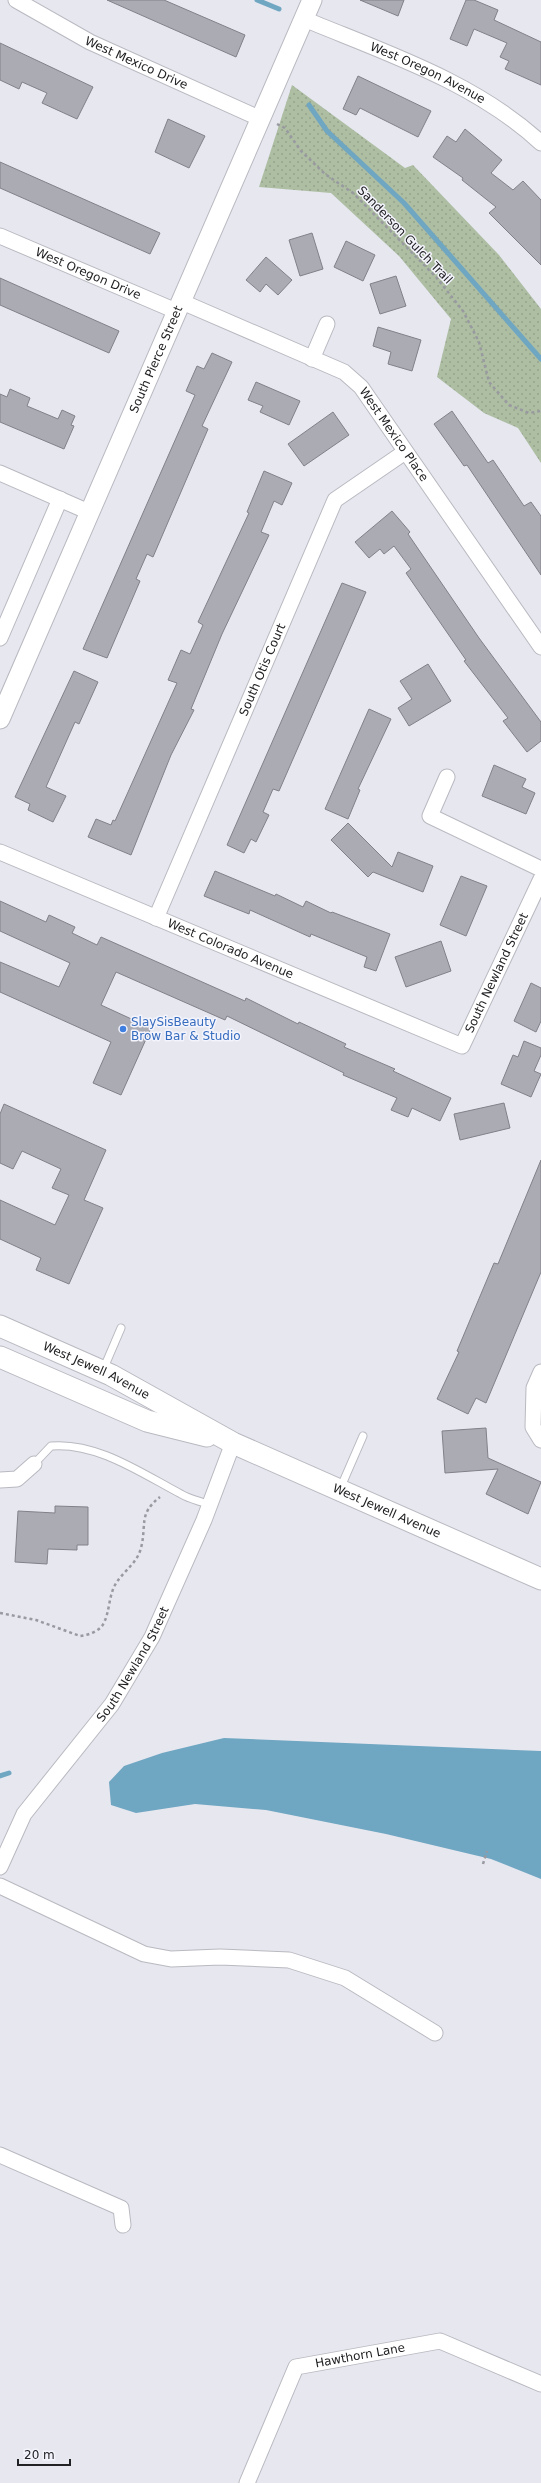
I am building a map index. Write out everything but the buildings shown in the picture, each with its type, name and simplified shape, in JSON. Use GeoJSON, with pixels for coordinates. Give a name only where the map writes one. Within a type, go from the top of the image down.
{"type":"FeatureCollection","features":[{"type":"Feature","properties":{"kind":"main road","name":"West Jewell Avenue"},"geometry":{"type":"LineString","coordinates":[[0,1326],[103,1371],[233,1443],[541,1579]]}},
{"type":"Feature","properties":{"kind":"main road","name":"West Jewell Avenue"},"geometry":{"type":"LineString","coordinates":[[0,1357],[147,1421],[233,1443]]}},
{"type":"Feature","properties":{"kind":"street","name":"West Mexico Drive"},"geometry":{"type":"LineString","coordinates":[[16,0],[90,42],[261,119]]}},
{"type":"Feature","properties":{"kind":"street","name":"South Pierce Street"},"geometry":{"type":"LineString","coordinates":[[0,719],[312,0]]}},
{"type":"Feature","properties":{"kind":"street","name":"West Oregon Avenue"},"geometry":{"type":"LineString","coordinates":[[304,19],[429,71],[490,103],[541,143]]}},
{"type":"Feature","properties":{"kind":"street","name":"West Oregon Drive"},"geometry":{"type":"LineString","coordinates":[[0,236],[178,306]]}},
{"type":"Feature","properties":{"kind":"street","name":"West Mexico Place"},"geometry":{"type":"LineString","coordinates":[[178,306],[344,372],[361,387],[541,647]]}},
{"type":"Feature","properties":{"kind":"street"},"geometry":{"type":"LineString","coordinates":[[312,359],[327,324]]}},
{"type":"Feature","properties":{"kind":"street","name":"South Otis Court"},"geometry":{"type":"LineString","coordinates":[[156,918],[335,500],[405,452]]}},
{"type":"Feature","properties":{"kind":"street"},"geometry":{"type":"LineString","coordinates":[[0,472],[89,512]]}},
{"type":"Feature","properties":{"kind":"street"},"geometry":{"type":"LineString","coordinates":[[0,638],[60,499]]}},
{"type":"Feature","properties":{"kind":"street"},"geometry":{"type":"LineString","coordinates":[[447,777],[430,816],[541,869]]}},
{"type":"Feature","properties":{"kind":"street","name":"West Colorado Avenue"},"geometry":{"type":"LineString","coordinates":[[0,852],[462,1046]]}},
{"type":"Feature","properties":{"kind":"street","name":"South Newland Street"},"geometry":{"type":"LineString","coordinates":[[462,1046],[541,879]]}},
{"type":"Feature","properties":{"kind":"street"},"geometry":{"type":"LineString","coordinates":[[541,1372],[534,1388],[533,1427],[541,1440]]}},
{"type":"Feature","properties":{"kind":"street","name":"South Newland Street"},"geometry":{"type":"LineString","coordinates":[[0,1867],[24,1814],[112,1704],[152,1637],[210,1505],[233,1443]]}},
{"type":"Feature","properties":{"kind":"street"},"geometry":{"type":"LineString","coordinates":[[0,1480],[17,1480],[34,1464]]}},
{"type":"Feature","properties":{"kind":"street"},"geometry":{"type":"LineString","coordinates":[[0,1886],[144,1954],[171,1959],[220,1957],[289,1960],[345,1978],[435,2033]]}},
{"type":"Feature","properties":{"kind":"street"},"geometry":{"type":"LineString","coordinates":[[0,2155],[120,2208],[122,2225]]}},
{"type":"Feature","properties":{"kind":"street","name":"Hawthorn Lane"},"geometry":{"type":"LineString","coordinates":[[247,2483],[296,2367],[440,2341],[541,2384]]}},
{"type":"Feature","properties":{"kind":"lane"},"geometry":{"type":"LineString","coordinates":[[103,1371],[121,1328]]}},
{"type":"Feature","properties":{"kind":"lane"},"geometry":{"type":"LineString","coordinates":[[339,1490],[363,1436]]}},
{"type":"Feature","properties":{"kind":"lane"},"geometry":{"type":"LineString","coordinates":[[34,1464],[51,1446],[70,1444],[116,1460],[175,1490],[210,1505]]}},
{"type":"Feature","properties":{"kind":"path","name":"Sanderson Gulch Trail"},"geometry":{"type":"LineString","coordinates":[[261,119],[285,128],[306,156],[325,174],[353,193],[436,277],[463,311],[478,342],[489,382],[509,405],[529,413],[541,411]]}},
{"type":"Feature","properties":{"kind":"path"},"geometry":{"type":"LineString","coordinates":[[0,1613],[36,1620],[80,1636],[87,1635],[100,1628],[105,1621],[114,1586],[137,1558],[141,1548],[144,1516],[148,1507],[167,1492],[175,1490]]}},
{"type":"Feature","properties":{"kind":"path"},"geometry":{"type":"LineString","coordinates":[[484,1864],[487,1851]]}},
{"type":"Feature","properties":{"kind":"green space"},"geometry":{"type":"Polygon","coordinates":[[[292,85],[405,168],[413,165],[499,255],[541,309],[541,463],[518,428],[484,413],[437,377],[451,319],[399,256],[331,193],[259,187],[292,85]]]}},
{"type":"Feature","properties":{"kind":"water"},"geometry":{"type":"Polygon","coordinates":[[[224,1738],[541,1751],[541,1879],[491,1859],[386,1834],[266,1810],[195,1804],[136,1813],[111,1805],[109,1782],[124,1766],[162,1753],[224,1738]]]}},
{"type":"Feature","properties":{"kind":"waterway"},"geometry":{"type":"LineString","coordinates":[[257,0],[279,9]]}},
{"type":"Feature","properties":{"kind":"waterway"},"geometry":{"type":"LineString","coordinates":[[309,105],[327,131],[404,203],[541,359]]}},
{"type":"Feature","properties":{"kind":"waterway"},"geometry":{"type":"LineString","coordinates":[[0,1776],[9,1773]]}},
{"type":"Feature","properties":{"kind":"place","name":"SlaySisBeauty Brow Bar & Studio"},"geometry":{"type":"Point","coordinates":[123,1029]}}]}
